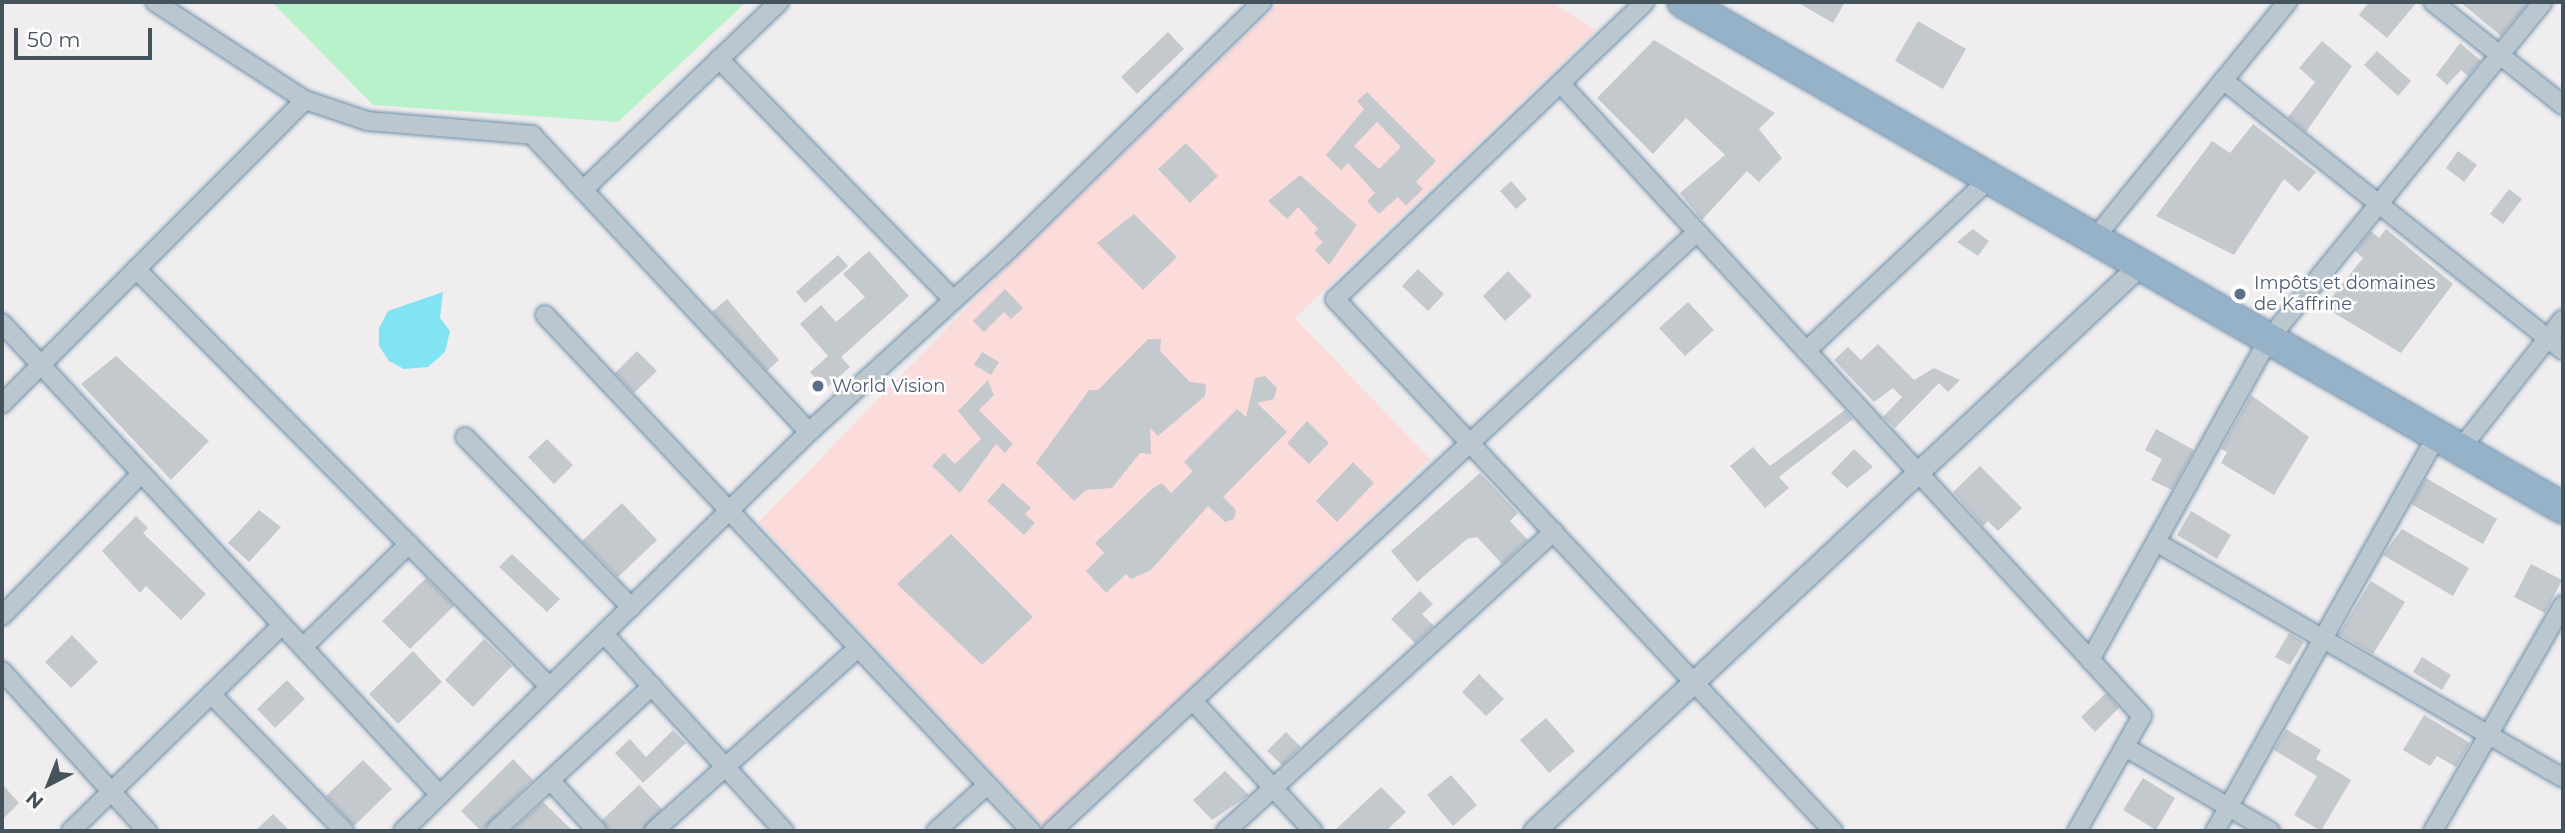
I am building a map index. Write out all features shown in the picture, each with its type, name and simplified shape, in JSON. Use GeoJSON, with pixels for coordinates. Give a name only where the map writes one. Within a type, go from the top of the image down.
{"type":"FeatureCollection","features":[{"type":"Feature","properties":{"kind":"highway"},"geometry":{"type":"LineString","coordinates":[[1683,2],[1988,180],[2563,508]]}},
{"type":"Feature","properties":{"kind":"street"},"geometry":{"type":"LineString","coordinates":[[155,2],[305,100],[367,121],[532,135],[808,432]]}},
{"type":"Feature","properties":{"kind":"street"},"geometry":{"type":"LineString","coordinates":[[583,190],[779,2]]}},
{"type":"Feature","properties":{"kind":"street"},"geometry":{"type":"LineString","coordinates":[[405,831],[808,432],[953,300],[1262,2]]}},
{"type":"Feature","properties":{"kind":"street"},"geometry":{"type":"LineString","coordinates":[[1645,2],[1335,299],[1833,831]]}},
{"type":"Feature","properties":{"kind":"street"},"geometry":{"type":"LineString","coordinates":[[2094,239],[2287,2]]}},
{"type":"Feature","properties":{"kind":"street"},"geometry":{"type":"LineString","coordinates":[[2433,2],[2563,105]]}},
{"type":"Feature","properties":{"kind":"street"},"geometry":{"type":"LineString","coordinates":[[2090,660],[2269,339],[2543,2]]}},
{"type":"Feature","properties":{"kind":"street"},"geometry":{"type":"LineString","coordinates":[[719,59],[953,300]]}},
{"type":"Feature","properties":{"kind":"street"},"geometry":{"type":"LineString","coordinates":[[2223,80],[2563,350]]}},
{"type":"Feature","properties":{"kind":"street"},"geometry":{"type":"LineString","coordinates":[[1560,83],[2142,716],[2077,831]]}},
{"type":"Feature","properties":{"kind":"street"},"geometry":{"type":"LineString","coordinates":[[2,404],[305,100]]}},
{"type":"Feature","properties":{"kind":"street"},"geometry":{"type":"LineString","coordinates":[[1806,351],[1988,180]]}},
{"type":"Feature","properties":{"kind":"street"},"geometry":{"type":"LineString","coordinates":[[1052,831],[1697,232]]}},
{"type":"Feature","properties":{"kind":"street"},"geometry":{"type":"LineString","coordinates":[[1534,831],[2140,265]]}},
{"type":"Feature","properties":{"kind":"street"},"geometry":{"type":"LineString","coordinates":[[136,269],[550,687]]}},
{"type":"Feature","properties":{"kind":"street"},"geometry":{"type":"LineString","coordinates":[[545,315],[1031,831]]}},
{"type":"Feature","properties":{"kind":"street"},"geometry":{"type":"LineString","coordinates":[[2215,831],[2322,639],[2449,442],[2563,319]]}},
{"type":"Feature","properties":{"kind":"street"},"geometry":{"type":"LineString","coordinates":[[2,323],[440,795]]}},
{"type":"Feature","properties":{"kind":"street"},"geometry":{"type":"LineString","coordinates":[[465,437],[631,607]]}},
{"type":"Feature","properties":{"kind":"street"},"geometry":{"type":"LineString","coordinates":[[2,616],[141,474]]}},
{"type":"Feature","properties":{"kind":"street"},"geometry":{"type":"LineString","coordinates":[[1226,831],[1554,532]]}},
{"type":"Feature","properties":{"kind":"street"},"geometry":{"type":"LineString","coordinates":[[2156,542],[2563,778]]}},
{"type":"Feature","properties":{"kind":"street"},"geometry":{"type":"LineString","coordinates":[[303,647],[409,544]]}},
{"type":"Feature","properties":{"kind":"street"},"geometry":{"type":"LineString","coordinates":[[2433,831],[2563,605]]}},
{"type":"Feature","properties":{"kind":"street"},"geometry":{"type":"LineString","coordinates":[[71,831],[282,625]]}},
{"type":"Feature","properties":{"kind":"street"},"geometry":{"type":"LineString","coordinates":[[604,634],[784,831]]}},
{"type":"Feature","properties":{"kind":"street"},"geometry":{"type":"LineString","coordinates":[[653,831],[858,648]]}},
{"type":"Feature","properties":{"kind":"street"},"geometry":{"type":"LineString","coordinates":[[2,671],[147,831]]}},
{"type":"Feature","properties":{"kind":"street"},"geometry":{"type":"LineString","coordinates":[[495,831],[652,686]]}},
{"type":"Feature","properties":{"kind":"street"},"geometry":{"type":"LineString","coordinates":[[211,694],[344,831]]}},
{"type":"Feature","properties":{"kind":"street"},"geometry":{"type":"LineString","coordinates":[[1193,701],[1313,831]]}},
{"type":"Feature","properties":{"kind":"street"},"geometry":{"type":"LineString","coordinates":[[2124,747],[2270,831]]}},
{"type":"Feature","properties":{"kind":"street"},"geometry":{"type":"LineString","coordinates":[[550,780],[597,831]]}},
{"type":"Feature","properties":{"kind":"street"},"geometry":{"type":"LineString","coordinates":[[936,831],[988,785]]}},
{"type":"Feature","properties":{"kind":"shaded area"},"geometry":{"type":"Polygon","coordinates":[[[1280,2],[1551,2],[1596,30],[1295,318],[1430,459],[1044,828],[759,522],[1018,255],[1280,2]]]}},
{"type":"Feature","properties":{"kind":"green space"},"geometry":{"type":"Polygon","coordinates":[[[272,2],[746,2],[618,122],[373,105],[272,2]]]}},
{"type":"Feature","properties":{"kind":"water"},"geometry":{"type":"Polygon","coordinates":[[[443,292],[440,318],[450,331],[445,352],[428,367],[404,369],[389,361],[379,346],[379,328],[388,311],[443,292]]]}},
{"type":"Feature","properties":{"kind":"building"},"geometry":{"type":"Polygon","coordinates":[[[1797,2],[1845,2],[1833,23],[1797,2]]]}},
{"type":"Feature","properties":{"kind":"building"},"geometry":{"type":"Polygon","coordinates":[[[2369,2],[2417,2],[2387,38],[2359,15],[2369,2]]]}},
{"type":"Feature","properties":{"kind":"building"},"geometry":{"type":"Polygon","coordinates":[[[2460,2],[2529,2],[2501,36],[2460,2]]]}},
{"type":"Feature","properties":{"kind":"building"},"geometry":{"type":"Polygon","coordinates":[[[1918,21],[1966,49],[1943,89],[1895,61],[1918,21]]]}},
{"type":"Feature","properties":{"kind":"building"},"geometry":{"type":"Polygon","coordinates":[[[1168,32],[1184,49],[1137,94],[1121,77],[1168,32]]]}},
{"type":"Feature","properties":{"kind":"building"},"geometry":{"type":"Polygon","coordinates":[[[1654,40],[1775,113],[1759,129],[1782,158],[1759,182],[1747,171],[1702,220],[1680,193],[1725,155],[1686,118],[1653,154],[1597,98],[1654,40]]]}},
{"type":"Feature","properties":{"kind":"building"},"geometry":{"type":"Polygon","coordinates":[[[2322,41],[2352,66],[2306,132],[2288,117],[2315,82],[2299,68],[2322,41]]]}},
{"type":"Feature","properties":{"kind":"building"},"geometry":{"type":"Polygon","coordinates":[[[2460,43],[2481,61],[2468,76],[2461,70],[2447,85],[2436,75],[2460,43]]]}},
{"type":"Feature","properties":{"kind":"building"},"geometry":{"type":"Polygon","coordinates":[[[2377,51],[2411,81],[2398,96],[2364,65],[2377,51]]]}},
{"type":"Feature","properties":{"kind":"building"},"geometry":{"type":"Polygon","coordinates":[[[1367,92],[1436,161],[1416,182],[1423,189],[1406,206],[1398,197],[1379,214],[1367,201],[1375,193],[1348,163],[1341,170],[1326,155],[1364,109],[1357,101],[1367,92]],[[1377,122],[1354,146],[1379,169],[1401,147],[1377,122]]]}},
{"type":"Feature","properties":{"kind":"building"},"geometry":{"type":"Polygon","coordinates":[[[2253,124],[2316,172],[2299,192],[2284,179],[2234,255],[2156,216],[2212,141],[2230,153],[2253,124]]]}},
{"type":"Feature","properties":{"kind":"building"},"geometry":{"type":"Polygon","coordinates":[[[1186,143],[1218,176],[1190,203],[1158,169],[1186,143]]]}},
{"type":"Feature","properties":{"kind":"building"},"geometry":{"type":"Polygon","coordinates":[[[2458,151],[2477,165],[2464,182],[2446,168],[2458,151]]]}},
{"type":"Feature","properties":{"kind":"building"},"geometry":{"type":"Polygon","coordinates":[[[1300,175],[1357,225],[1329,265],[1315,250],[1323,242],[1314,233],[1318,229],[1298,207],[1287,219],[1268,201],[1300,175]]]}},
{"type":"Feature","properties":{"kind":"building"},"geometry":{"type":"Polygon","coordinates":[[[1511,181],[1527,199],[1516,209],[1500,191],[1511,181]]]}},
{"type":"Feature","properties":{"kind":"building"},"geometry":{"type":"Polygon","coordinates":[[[2509,189],[2522,199],[2503,224],[2490,214],[2509,189]]]}},
{"type":"Feature","properties":{"kind":"building"},"geometry":{"type":"Polygon","coordinates":[[[1134,214],[1177,257],[1143,290],[1097,243],[1134,214]]]}},
{"type":"Feature","properties":{"kind":"building"},"geometry":{"type":"Polygon","coordinates":[[[1973,229],[1989,241],[1978,256],[1957,242],[1973,229]]]}},
{"type":"Feature","properties":{"kind":"building"},"geometry":{"type":"Polygon","coordinates":[[[2386,229],[2453,284],[2401,353],[2324,307],[2363,258],[2355,251],[2371,231],[2379,238],[2386,229]]]}},
{"type":"Feature","properties":{"kind":"building"},"geometry":{"type":"Polygon","coordinates":[[[869,251],[909,296],[841,357],[850,367],[825,389],[810,372],[828,356],[800,324],[821,305],[836,322],[865,297],[843,274],[869,251]]]}},
{"type":"Feature","properties":{"kind":"building"},"geometry":{"type":"Polygon","coordinates":[[[838,255],[848,266],[805,303],[796,292],[838,255]]]}},
{"type":"Feature","properties":{"kind":"building"},"geometry":{"type":"Polygon","coordinates":[[[1418,269],[1444,294],[1428,311],[1402,286],[1418,269]]]}},
{"type":"Feature","properties":{"kind":"building"},"geometry":{"type":"Polygon","coordinates":[[[1508,271],[1532,296],[1505,321],[1483,296],[1508,271]]]}},
{"type":"Feature","properties":{"kind":"building"},"geometry":{"type":"Polygon","coordinates":[[[1005,289],[1023,308],[1011,319],[1004,312],[984,332],[973,321],[1005,289]]]}},
{"type":"Feature","properties":{"kind":"building"},"geometry":{"type":"Polygon","coordinates":[[[727,299],[779,360],[767,371],[712,312],[727,299]]]}},
{"type":"Feature","properties":{"kind":"building"},"geometry":{"type":"Polygon","coordinates":[[[1688,302],[1714,330],[1685,356],[1659,328],[1688,302]]]}},
{"type":"Feature","properties":{"kind":"building"},"geometry":{"type":"Polygon","coordinates":[[[1148,339],[1161,339],[1160,351],[1190,382],[1206,384],[1205,396],[1158,436],[1150,428],[1151,454],[1140,453],[1112,488],[1086,490],[1074,501],[1036,463],[1089,390],[1098,390],[1148,339]]]}},
{"type":"Feature","properties":{"kind":"building"},"geometry":{"type":"Polygon","coordinates":[[[1878,344],[1914,380],[1934,368],[1960,380],[1948,392],[1939,383],[1895,428],[1883,417],[1902,397],[1893,388],[1874,402],[1834,360],[1848,347],[1861,360],[1878,344]]]}},
{"type":"Feature","properties":{"kind":"building"},"geometry":{"type":"Polygon","coordinates":[[[637,351],[657,371],[634,393],[615,373],[637,351]]]}},
{"type":"Feature","properties":{"kind":"building"},"geometry":{"type":"Polygon","coordinates":[[[982,352],[999,362],[991,375],[974,365],[982,352]]]}},
{"type":"Feature","properties":{"kind":"building"},"geometry":{"type":"Polygon","coordinates":[[[116,356],[209,441],[171,480],[81,384],[116,356]]]}},
{"type":"Feature","properties":{"kind":"building"},"geometry":{"type":"Polygon","coordinates":[[[1265,376],[1277,388],[1274,399],[1257,403],[1287,432],[1223,497],[1236,510],[1234,519],[1225,522],[1208,506],[1151,570],[1131,579],[1126,574],[1106,593],[1086,571],[1104,553],[1095,543],[1153,488],[1162,483],[1171,493],[1193,471],[1184,462],[1237,409],[1246,417],[1255,378],[1265,376]]]}},
{"type":"Feature","properties":{"kind":"building"},"geometry":{"type":"Polygon","coordinates":[[[988,380],[994,395],[979,410],[1013,444],[1005,453],[996,444],[960,493],[932,466],[944,453],[955,464],[981,439],[958,411],[988,380]]]}},
{"type":"Feature","properties":{"kind":"building"},"geometry":{"type":"Polygon","coordinates":[[[2251,395],[2309,437],[2274,495],[2221,463],[2227,452],[2221,449],[2251,395]]]}},
{"type":"Feature","properties":{"kind":"building"},"geometry":{"type":"Polygon","coordinates":[[[1845,410],[1853,419],[1779,477],[1789,488],[1765,508],[1730,466],[1753,447],[1770,466],[1845,410]]]}},
{"type":"Feature","properties":{"kind":"building"},"geometry":{"type":"Polygon","coordinates":[[[1307,421],[1329,443],[1309,464],[1287,443],[1307,421]]]}},
{"type":"Feature","properties":{"kind":"building"},"geometry":{"type":"Polygon","coordinates":[[[2156,429],[2194,450],[2172,490],[2151,480],[2162,459],[2145,450],[2156,429]]]}},
{"type":"Feature","properties":{"kind":"building"},"geometry":{"type":"Polygon","coordinates":[[[547,439],[573,465],[554,484],[528,457],[547,439]]]}},
{"type":"Feature","properties":{"kind":"building"},"geometry":{"type":"Polygon","coordinates":[[[1854,449],[1873,467],[1847,488],[1831,473],[1854,449]]]}},
{"type":"Feature","properties":{"kind":"building"},"geometry":{"type":"Polygon","coordinates":[[[1353,462],[1374,483],[1337,522],[1316,501],[1353,462]]]}},
{"type":"Feature","properties":{"kind":"building"},"geometry":{"type":"Polygon","coordinates":[[[1980,466],[2022,508],[1998,531],[1988,521],[1983,526],[1953,492],[1980,466]]]}},
{"type":"Feature","properties":{"kind":"building"},"geometry":{"type":"Polygon","coordinates":[[[1480,473],[1518,513],[1510,521],[1528,540],[1502,564],[1477,537],[1467,539],[1417,582],[1391,551],[1480,473]]]}},
{"type":"Feature","properties":{"kind":"building"},"geometry":{"type":"Polygon","coordinates":[[[2426,478],[2497,519],[2483,544],[2411,504],[2426,478]]]}},
{"type":"Feature","properties":{"kind":"building"},"geometry":{"type":"Polygon","coordinates":[[[1003,483],[1031,508],[1025,514],[1035,523],[1024,535],[987,501],[1003,483]]]}},
{"type":"Feature","properties":{"kind":"building"},"geometry":{"type":"Polygon","coordinates":[[[622,503],[657,540],[618,577],[582,541],[622,503]]]}},
{"type":"Feature","properties":{"kind":"building"},"geometry":{"type":"Polygon","coordinates":[[[259,510],[281,527],[249,562],[228,543],[259,510]]]}},
{"type":"Feature","properties":{"kind":"building"},"geometry":{"type":"Polygon","coordinates":[[[2191,511],[2231,535],[2217,559],[2177,535],[2191,511]]]}},
{"type":"Feature","properties":{"kind":"building"},"geometry":{"type":"Polygon","coordinates":[[[136,516],[148,528],[143,533],[206,594],[181,620],[146,586],[140,593],[102,551],[136,516]]]}},
{"type":"Feature","properties":{"kind":"building"},"geometry":{"type":"Polygon","coordinates":[[[2402,529],[2469,568],[2453,596],[2383,555],[2402,529]]]}},
{"type":"Feature","properties":{"kind":"building"},"geometry":{"type":"Polygon","coordinates":[[[951,534],[1033,617],[982,665],[897,584],[951,534]]]}},
{"type":"Feature","properties":{"kind":"building"},"geometry":{"type":"Polygon","coordinates":[[[512,554],[560,599],[547,612],[499,567],[512,554]]]}},
{"type":"Feature","properties":{"kind":"building"},"geometry":{"type":"Polygon","coordinates":[[[2531,564],[2562,580],[2545,613],[2514,597],[2531,564]]]}},
{"type":"Feature","properties":{"kind":"building"},"geometry":{"type":"Polygon","coordinates":[[[426,578],[454,606],[410,649],[382,621],[426,578]]]}},
{"type":"Feature","properties":{"kind":"building"},"geometry":{"type":"Polygon","coordinates":[[[2371,581],[2405,602],[2373,654],[2339,634],[2371,581]]]}},
{"type":"Feature","properties":{"kind":"building"},"geometry":{"type":"Polygon","coordinates":[[[1420,591],[1433,604],[1422,614],[1434,626],[1415,643],[1391,619],[1420,591]]]}},
{"type":"Feature","properties":{"kind":"building"},"geometry":{"type":"Polygon","coordinates":[[[2289,633],[2304,642],[2290,665],[2275,657],[2289,633]]]}},
{"type":"Feature","properties":{"kind":"building"},"geometry":{"type":"Polygon","coordinates":[[[72,635],[98,662],[71,688],[45,662],[72,635]]]}},
{"type":"Feature","properties":{"kind":"building"},"geometry":{"type":"Polygon","coordinates":[[[484,639],[512,666],[473,707],[445,680],[484,639]]]}},
{"type":"Feature","properties":{"kind":"building"},"geometry":{"type":"Polygon","coordinates":[[[413,651],[442,682],[398,724],[369,694],[413,651]]]}},
{"type":"Feature","properties":{"kind":"building"},"geometry":{"type":"Polygon","coordinates":[[[2422,657],[2451,675],[2442,690],[2413,672],[2422,657]]]}},
{"type":"Feature","properties":{"kind":"building"},"geometry":{"type":"Polygon","coordinates":[[[1479,674],[1504,699],[1486,716],[1462,692],[1479,674]]]}},
{"type":"Feature","properties":{"kind":"building"},"geometry":{"type":"Polygon","coordinates":[[[287,680],[305,699],[275,728],[257,709],[287,680]]]}},
{"type":"Feature","properties":{"kind":"building"},"geometry":{"type":"Polygon","coordinates":[[[2106,693],[2119,708],[2095,732],[2081,717],[2106,693]]]}},
{"type":"Feature","properties":{"kind":"building"},"geometry":{"type":"Polygon","coordinates":[[[2424,715],[2470,743],[2456,767],[2437,756],[2430,766],[2403,750],[2424,715]]]}},
{"type":"Feature","properties":{"kind":"building"},"geometry":{"type":"Polygon","coordinates":[[[1546,718],[1575,751],[1549,773],[1520,740],[1546,718]]]}},
{"type":"Feature","properties":{"kind":"building"},"geometry":{"type":"Polygon","coordinates":[[[2286,729],[2321,750],[2316,759],[2351,780],[2321,831],[2294,815],[2317,776],[2274,750],[2286,729]]]}},
{"type":"Feature","properties":{"kind":"building"},"geometry":{"type":"Polygon","coordinates":[[[673,730],[686,743],[643,783],[615,753],[630,739],[646,757],[673,730]]]}},
{"type":"Feature","properties":{"kind":"building"},"geometry":{"type":"Polygon","coordinates":[[[1286,732],[1301,747],[1282,765],[1267,751],[1286,732]]]}},
{"type":"Feature","properties":{"kind":"building"},"geometry":{"type":"Polygon","coordinates":[[[513,759],[533,780],[481,831],[461,811],[513,759]]]}},
{"type":"Feature","properties":{"kind":"building"},"geometry":{"type":"Polygon","coordinates":[[[363,760],[392,789],[354,826],[326,796],[363,760]]]}},
{"type":"Feature","properties":{"kind":"building"},"geometry":{"type":"Polygon","coordinates":[[[1225,771],[1249,795],[1212,820],[1193,800],[1225,771]]]}},
{"type":"Feature","properties":{"kind":"building"},"geometry":{"type":"Polygon","coordinates":[[[1451,775],[1477,805],[1453,826],[1427,795],[1451,775]]]}},
{"type":"Feature","properties":{"kind":"building"},"geometry":{"type":"Polygon","coordinates":[[[2143,778],[2175,798],[2156,830],[2123,810],[2143,778]]]}},
{"type":"Feature","properties":{"kind":"building"},"geometry":{"type":"Polygon","coordinates":[[[2,784],[19,803],[2,820],[2,784]]]}},
{"type":"Feature","properties":{"kind":"building"},"geometry":{"type":"Polygon","coordinates":[[[639,785],[662,809],[643,831],[608,831],[602,820],[639,785]]]}},
{"type":"Feature","properties":{"kind":"building"},"geometry":{"type":"Polygon","coordinates":[[[1381,787],[1406,812],[1386,831],[1334,831],[1381,787]]]}},
{"type":"Feature","properties":{"kind":"building"},"geometry":{"type":"Polygon","coordinates":[[[543,802],[573,831],[511,831],[543,802]]]}},
{"type":"Feature","properties":{"kind":"building"},"geometry":{"type":"Polygon","coordinates":[[[273,814],[290,831],[255,831],[273,814]]]}},
{"type":"Feature","properties":{"kind":"place","name":"Impôts et domaines de Kaffrine"},"geometry":{"type":"Point","coordinates":[2240,294]}},
{"type":"Feature","properties":{"kind":"place","name":"World Vision"},"geometry":{"type":"Point","coordinates":[818,386]}}]}
